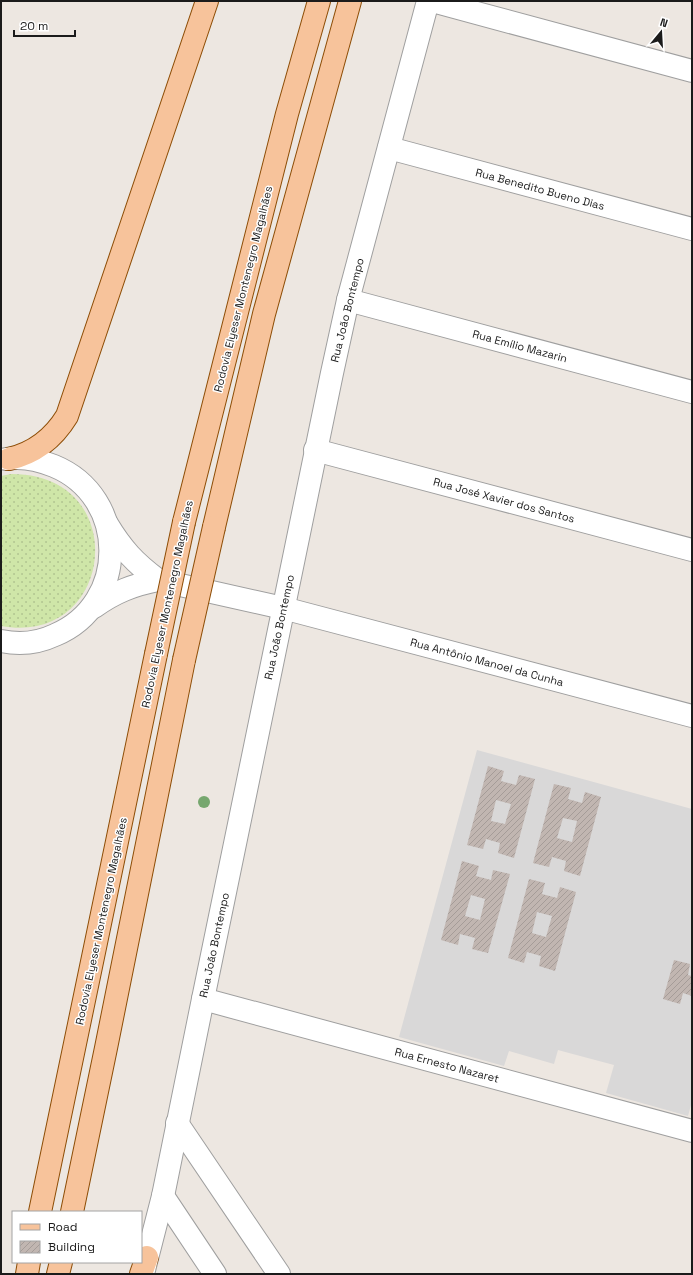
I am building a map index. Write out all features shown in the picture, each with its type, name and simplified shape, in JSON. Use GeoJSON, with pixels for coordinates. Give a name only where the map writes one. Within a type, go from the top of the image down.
{"type":"FeatureCollection","features":[{"type":"Feature","properties":{"kind":"main road"},"geometry":{"type":"LineString","coordinates":[[5,459],[21,456],[33,451],[43,444],[60,427],[67,416],[208,1]]}},
{"type":"Feature","properties":{"kind":"main road","name":"Rodovia Elyeser Montenegro Magalhães"},"geometry":{"type":"LineString","coordinates":[[40,1211],[184,522],[287,114],[319,1]]}},
{"type":"Feature","properties":{"kind":"main road"},"geometry":{"type":"LineString","coordinates":[[72,1211],[184,660],[214,527],[264,314],[350,1]]}},
{"type":"Feature","properties":{"kind":"main road"},"geometry":{"type":"LineString","coordinates":[[27,1274],[30,1263]]}},
{"type":"Feature","properties":{"kind":"main road"},"geometry":{"type":"LineString","coordinates":[[58,1274],[61,1263]]}},
{"type":"Feature","properties":{"kind":"street","name":"Rua João Bontempo"},"geometry":{"type":"LineString","coordinates":[[144,1268],[163,1196],[315,450],[348,300],[428,1]]}},
{"type":"Feature","properties":{"kind":"street"},"geometry":{"type":"LineString","coordinates":[[432,1],[692,71]]}},
{"type":"Feature","properties":{"kind":"street","name":"Rua Benedito Bueno Dias"},"geometry":{"type":"LineString","coordinates":[[389,148],[692,229]]}},
{"type":"Feature","properties":{"kind":"street","name":"Rua Emílio Mazarin"},"geometry":{"type":"LineString","coordinates":[[348,300],[692,392]]}},
{"type":"Feature","properties":{"kind":"street","name":"Rua José Xavier dos Santos"},"geometry":{"type":"LineString","coordinates":[[315,450],[692,550]]}},
{"type":"Feature","properties":{"kind":"street"},"geometry":{"type":"LineString","coordinates":[[5,459],[27,458],[45,462],[62,469],[77,479],[90,492],[100,507],[107,524],[129,555],[143,569],[158,580]]}},
{"type":"Feature","properties":{"kind":"street"},"geometry":{"type":"LineString","coordinates":[[1,641],[10,643],[28,643],[46,639],[62,632],[78,622],[90,609],[101,594],[108,577],[111,560],[111,548],[107,524]]}},
{"type":"Feature","properties":{"kind":"street"},"geometry":{"type":"LineString","coordinates":[[90,609],[106,598],[122,590],[158,580]]}},
{"type":"Feature","properties":{"kind":"street","name":"Rua Antônio Manoel da Cunha"},"geometry":{"type":"LineString","coordinates":[[158,580],[283,608],[692,716]]}},
{"type":"Feature","properties":{"kind":"street","name":"Rua Ernesto Nazaret"},"geometry":{"type":"LineString","coordinates":[[203,999],[692,1131]]}},
{"type":"Feature","properties":{"kind":"street"},"geometry":{"type":"LineString","coordinates":[[177,1123],[279,1274]]}},
{"type":"Feature","properties":{"kind":"street"},"geometry":{"type":"LineString","coordinates":[[163,1196],[215,1274]]}},
{"type":"Feature","properties":{"kind":"shaded area"},"geometry":{"type":"Polygon","coordinates":[[[477,750],[692,809],[692,1105],[688,1116],[606,1093],[614,1065],[558,1050],[554,1064],[509,1051],[504,1066],[399,1037],[477,750]]]}},
{"type":"Feature","properties":{"kind":"green space"},"geometry":{"type":"Polygon","coordinates":[[[11,474],[50,481],[77,500],[92,527],[95,558],[87,587],[68,611],[39,625],[1,626],[1,476],[11,474]]]}},
{"type":"Feature","properties":{"kind":"building"},"geometry":{"type":"Polygon","coordinates":[[[488,766],[504,771],[501,781],[516,785],[519,775],[535,779],[514,858],[498,853],[500,843],[486,839],[483,849],[467,845],[488,766]],[[496,800],[491,821],[505,824],[511,804],[496,800]]]}},
{"type":"Feature","properties":{"kind":"building"},"geometry":{"type":"Polygon","coordinates":[[[554,784],[571,788],[568,799],[582,803],[585,792],[601,797],[580,876],[564,871],[566,861],[552,857],[549,867],[533,863],[554,784]],[[563,818],[557,838],[572,842],[577,821],[563,818]]]}},
{"type":"Feature","properties":{"kind":"building"},"geometry":{"type":"Polygon","coordinates":[[[462,861],[479,866],[476,876],[491,880],[493,870],[510,874],[488,953],[472,949],[475,938],[460,934],[458,945],[441,940],[462,861]],[[471,895],[465,916],[480,920],[485,899],[471,895]]]}},
{"type":"Feature","properties":{"kind":"building"},"geometry":{"type":"Polygon","coordinates":[[[529,879],[545,883],[542,894],[557,898],[560,887],[576,892],[555,971],[539,966],[541,956],[527,952],[524,963],[508,958],[529,879]],[[537,912],[532,933],[546,937],[552,916],[537,912]]]}},
{"type":"Feature","properties":{"kind":"building"},"geometry":{"type":"Polygon","coordinates":[[[674,960],[690,964],[688,975],[692,976],[692,996],[683,993],[680,1004],[663,999],[674,960]]]}}]}
